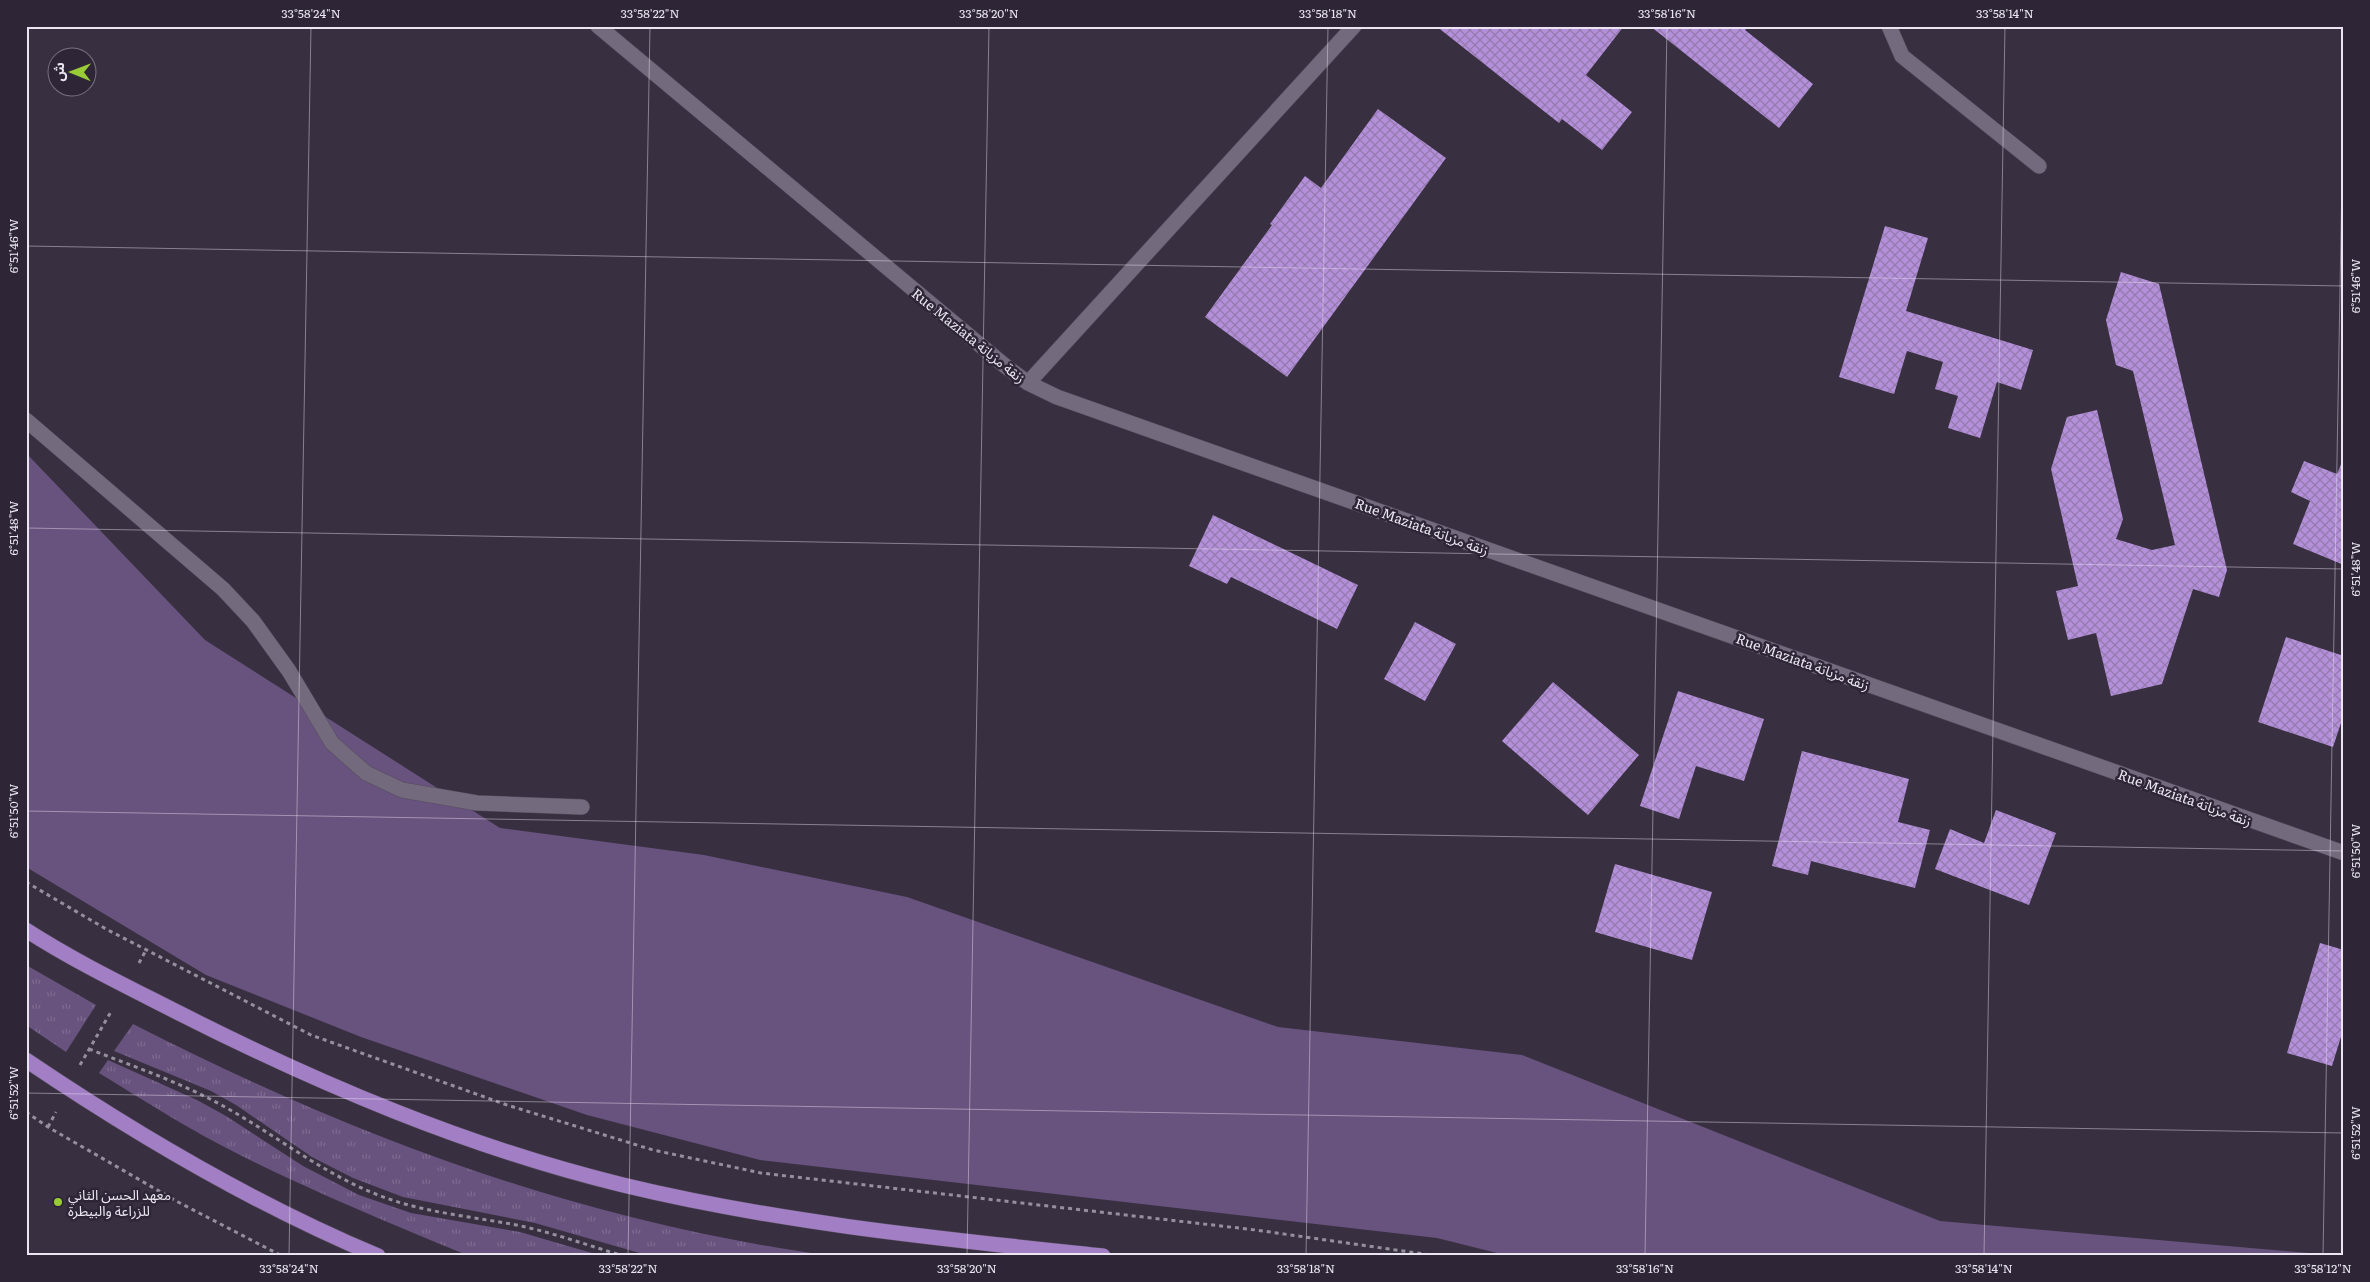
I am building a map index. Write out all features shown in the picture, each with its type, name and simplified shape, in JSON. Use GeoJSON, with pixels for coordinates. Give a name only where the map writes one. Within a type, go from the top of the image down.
{"type":"FeatureCollection","features":[{"type":"Feature","properties":{"kind":"main road"},"geometry":{"type":"LineString","coordinates":[[26,930],[126,986],[243,1046],[366,1101],[492,1148],[622,1185],[754,1213],[1103,1256]]}},
{"type":"Feature","properties":{"kind":"main road"},"geometry":{"type":"LineString","coordinates":[[26,1060],[67,1088],[195,1165],[284,1213],[378,1256]]}},
{"type":"Feature","properties":{"kind":"street","name":"Rue Maziata زنقة مزياتة"},"geometry":{"type":"LineString","coordinates":[[598,26],[1004,365],[1028,383],[1057,397],[2344,853]]}},
{"type":"Feature","properties":{"kind":"street"},"geometry":{"type":"LineString","coordinates":[[1028,383],[1354,26]]}},
{"type":"Feature","properties":{"kind":"street"},"geometry":{"type":"LineString","coordinates":[[1889,26],[1902,56],[2039,166]]}},
{"type":"Feature","properties":{"kind":"street"},"geometry":{"type":"LineString","coordinates":[[26,420],[222,589],[253,621],[289,671],[332,743],[366,773],[402,790],[477,803],[582,807]]}},
{"type":"Feature","properties":{"kind":"path"},"geometry":{"type":"LineString","coordinates":[[26,882],[146,950],[311,1035],[507,1105],[653,1150],[761,1173],[1256,1230],[1438,1256]]}},
{"type":"Feature","properties":{"kind":"path"},"geometry":{"type":"LineString","coordinates":[[48,1127],[67,1088],[146,950]]}},
{"type":"Feature","properties":{"kind":"path"},"geometry":{"type":"LineString","coordinates":[[90,1049],[162,1077],[223,1106],[328,1172],[381,1196],[421,1209],[513,1224],[624,1256]]}},
{"type":"Feature","properties":{"kind":"path"},"geometry":{"type":"LineString","coordinates":[[26,1112],[48,1127],[178,1202],[282,1256]]}},
{"type":"Feature","properties":{"kind":"green space"},"geometry":{"type":"Polygon","coordinates":[[[26,453],[205,640],[500,828],[704,855],[907,897],[1278,1027],[1522,1055],[1940,1221],[2344,1256],[1509,1256],[1437,1238],[760,1160],[587,1115],[361,1037],[206,975],[26,867],[26,453]]]}},
{"type":"Feature","properties":{"kind":"green space"},"geometry":{"type":"Polygon","coordinates":[[[26,965],[96,1005],[66,1052],[26,1025],[26,965]]]}},
{"type":"Feature","properties":{"kind":"green space"},"geometry":{"type":"Polygon","coordinates":[[[133,1024],[301,1104],[386,1139],[472,1170],[560,1198],[648,1221],[739,1241],[832,1256],[650,1256],[535,1223],[403,1197],[353,1178],[312,1157],[236,1105],[211,1091],[114,1051],[133,1024]]]}},
{"type":"Feature","properties":{"kind":"green space"},"geometry":{"type":"Polygon","coordinates":[[[108,1060],[197,1100],[226,1116],[303,1166],[359,1195],[411,1213],[520,1232],[602,1256],[468,1256],[295,1181],[204,1136],[99,1073],[108,1060]]]}},
{"type":"Feature","properties":{"kind":"building"},"geometry":{"type":"Polygon","coordinates":[[[1436,26],[1624,26],[1586,75],[1632,112],[1602,150],[1562,119],[1559,123],[1436,26]]]}},
{"type":"Feature","properties":{"kind":"building"},"geometry":{"type":"Polygon","coordinates":[[[1650,26],[1749,26],[1745,30],[1813,84],[1779,128],[1650,26]]]}},
{"type":"Feature","properties":{"kind":"building"},"geometry":{"type":"Polygon","coordinates":[[[1378,109],[1446,158],[1287,377],[1205,317],[1305,176],[1321,188],[1378,109]]]}},
{"type":"Feature","properties":{"kind":"building"},"geometry":{"type":"Polygon","coordinates":[[[1885,226],[1928,238],[1906,311],[2033,350],[2021,390],[1997,382],[1980,438],[1948,428],[1958,396],[1935,389],[1943,362],[1907,351],[1894,394],[1839,377],[1885,226]]]}},
{"type":"Feature","properties":{"kind":"building"},"geometry":{"type":"Polygon","coordinates":[[[2121,272],[2159,284],[2227,570],[2219,597],[2193,589],[2162,684],[2111,696],[2096,633],[2068,640],[2056,591],[2078,586],[2051,469],[2067,417],[2097,410],[2123,519],[2116,539],[2152,550],[2175,545],[2133,371],[2116,365],[2106,320],[2121,272]]]}},
{"type":"Feature","properties":{"kind":"building"},"geometry":{"type":"Polygon","coordinates":[[[2344,457],[2344,565],[2293,544],[2310,501],[2291,492],[2304,461],[2337,474],[2344,457]]]}},
{"type":"Feature","properties":{"kind":"building"},"geometry":{"type":"Polygon","coordinates":[[[1213,515],[1358,585],[1337,629],[1231,577],[1227,584],[1189,566],[1213,515]]]}},
{"type":"Feature","properties":{"kind":"building"},"geometry":{"type":"Polygon","coordinates":[[[1415,622],[1456,644],[1425,701],[1384,679],[1415,622]]]}},
{"type":"Feature","properties":{"kind":"building"},"geometry":{"type":"Polygon","coordinates":[[[2286,637],[2344,656],[2344,714],[2333,747],[2258,722],[2286,637]]]}},
{"type":"Feature","properties":{"kind":"building"},"geometry":{"type":"Polygon","coordinates":[[[1553,682],[1639,755],[1588,815],[1502,741],[1553,682]]]}},
{"type":"Feature","properties":{"kind":"building"},"geometry":{"type":"Polygon","coordinates":[[[1678,691],[1764,719],[1744,781],[1696,766],[1679,819],[1640,806],[1678,691]]]}},
{"type":"Feature","properties":{"kind":"building"},"geometry":{"type":"Polygon","coordinates":[[[1802,751],[1909,779],[1898,822],[1930,830],[1915,888],[1811,861],[1808,875],[1772,866],[1802,751]]]}},
{"type":"Feature","properties":{"kind":"building"},"geometry":{"type":"Polygon","coordinates":[[[1996,810],[2056,833],[2029,905],[1935,869],[1950,829],[1984,843],[1996,810]]]}},
{"type":"Feature","properties":{"kind":"building"},"geometry":{"type":"Polygon","coordinates":[[[1615,864],[1712,892],[1692,960],[1595,932],[1615,864]]]}},
{"type":"Feature","properties":{"kind":"building"},"geometry":{"type":"Polygon","coordinates":[[[2320,943],[2344,950],[2344,1027],[2332,1066],[2287,1053],[2320,943]]]}},
{"type":"Feature","properties":{"kind":"place","name":"معهد الحسن الثاني للزراعة والبيطرة"},"geometry":{"type":"Point","coordinates":[58,1202]}}]}
